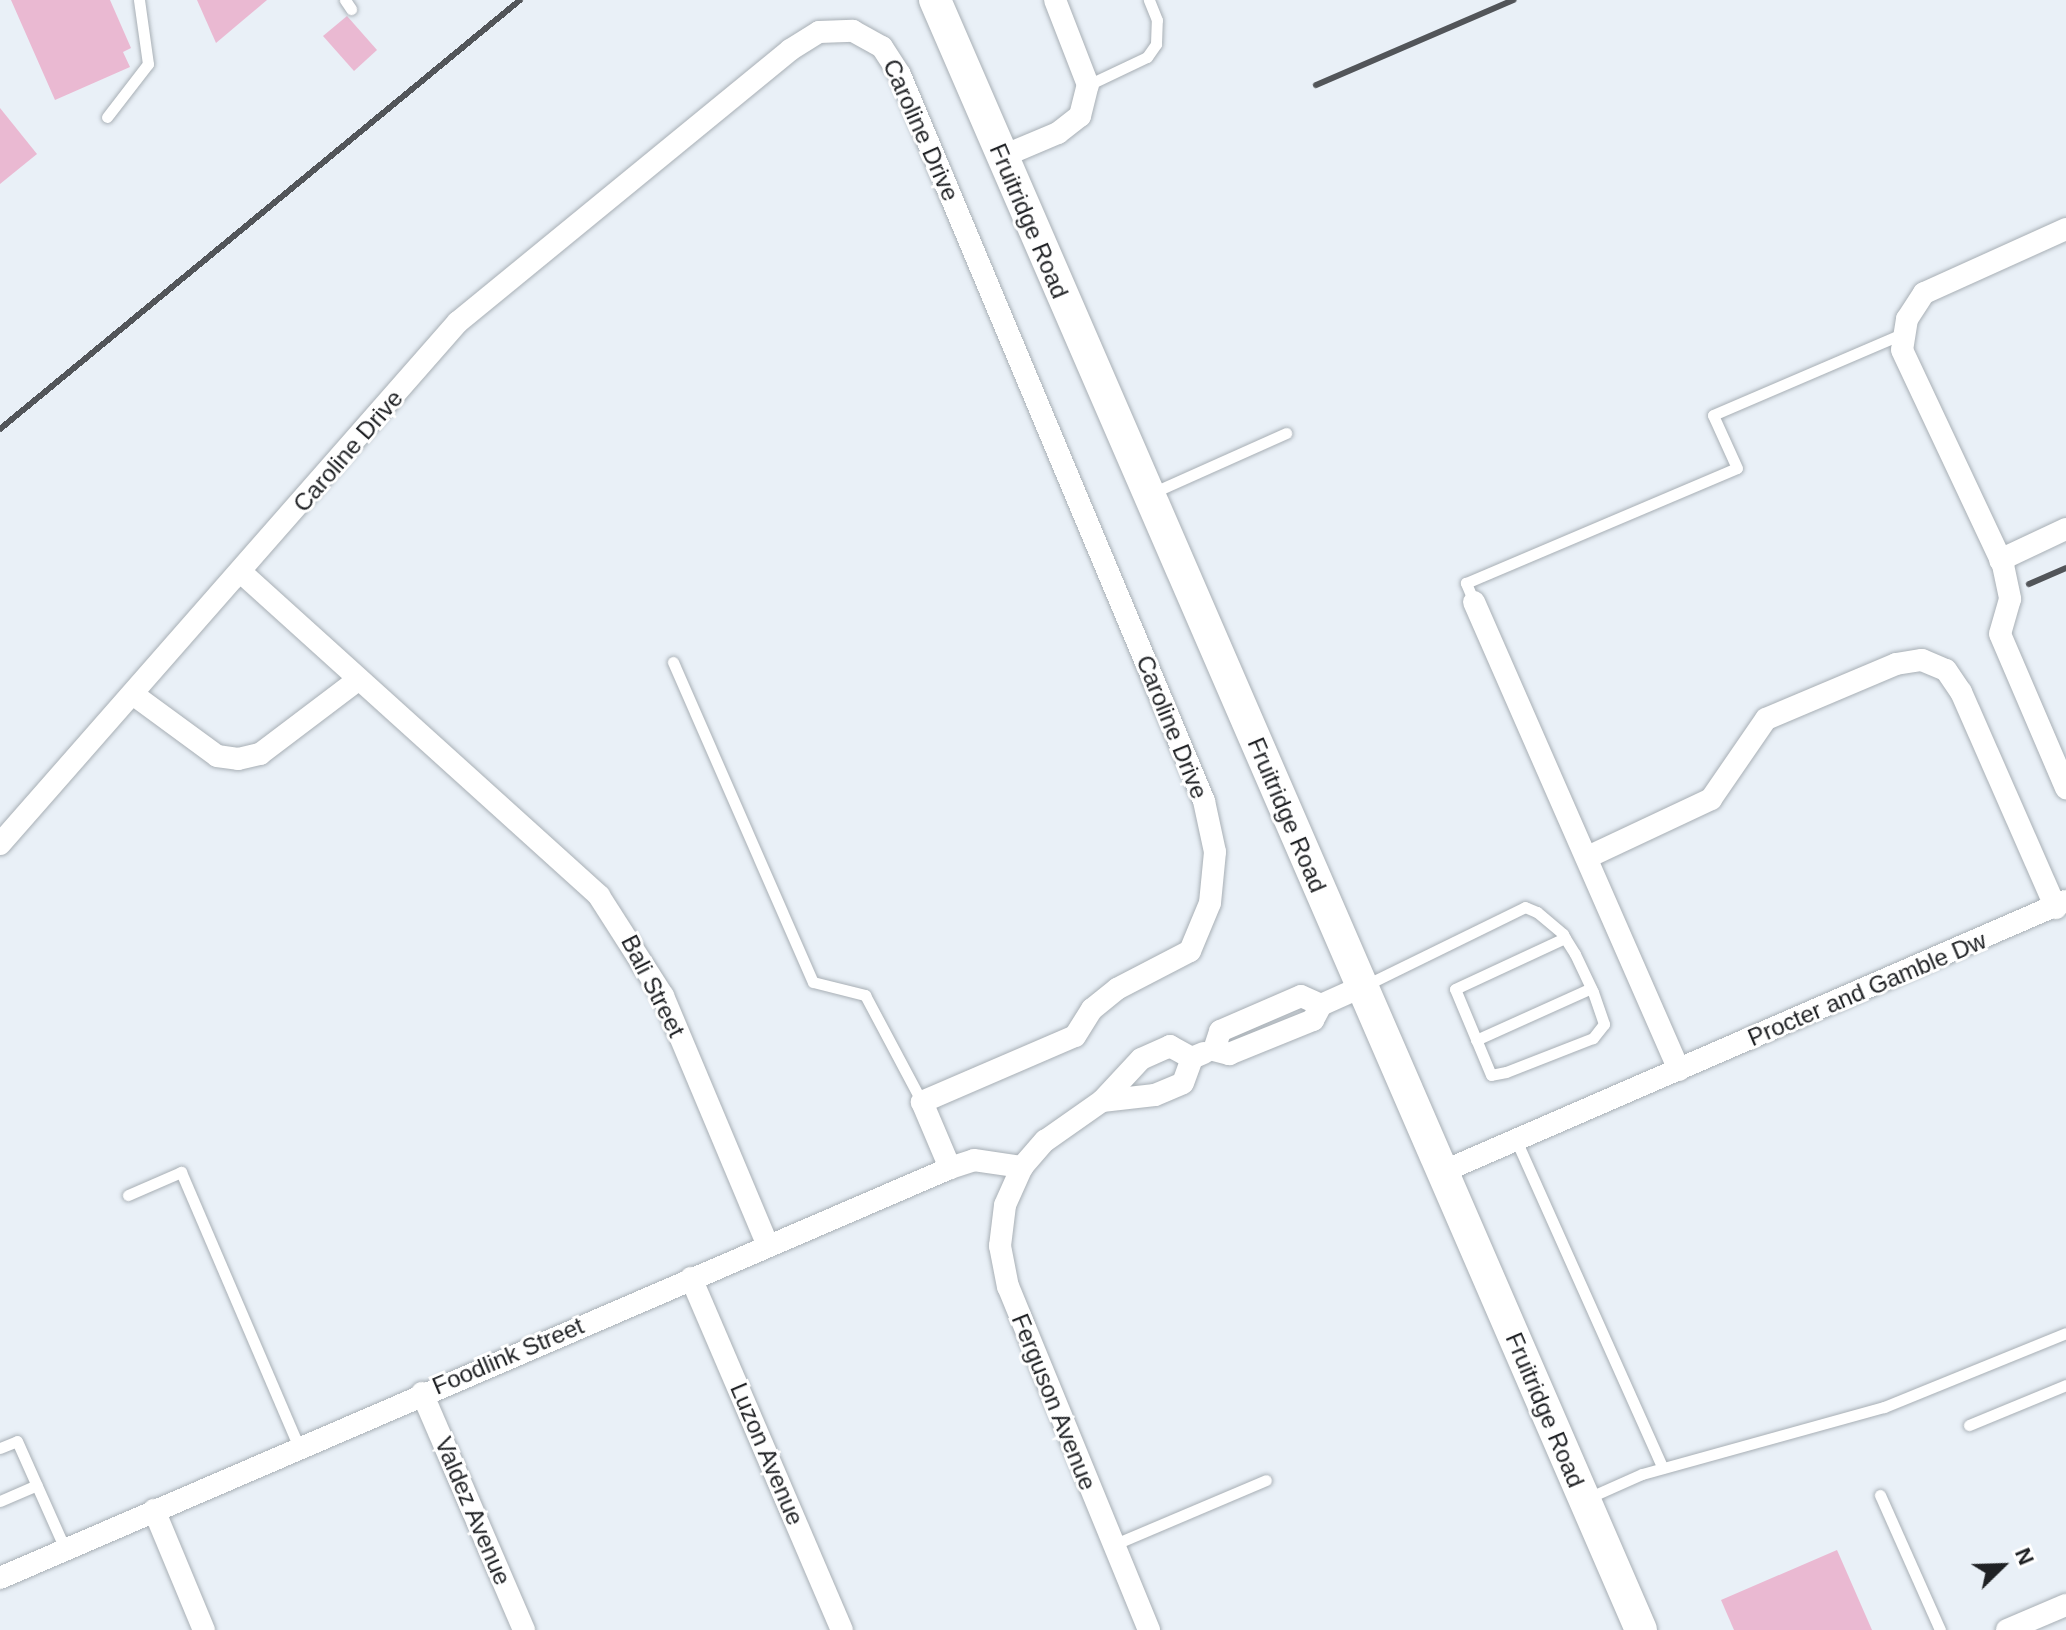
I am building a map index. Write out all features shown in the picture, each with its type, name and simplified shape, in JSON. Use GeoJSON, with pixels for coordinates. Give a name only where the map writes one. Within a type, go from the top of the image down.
{"type":"FeatureCollection","features":[{"type":"Feature","properties":{"kind":"main road","name":"Fruitridge Road"},"geometry":{"type":"LineString","coordinates":[[935,0],[1641,1630]]}},
{"type":"Feature","properties":{"kind":"street"},"geometry":{"type":"LineString","coordinates":[[1001,157],[1058,133],[1080,116],[1088,85],[1055,0]]}},
{"type":"Feature","properties":{"kind":"street","name":"Caroline Drive"},"geometry":{"type":"LineString","coordinates":[[0,844],[243,574],[474,308],[790,50],[819,32],[853,31],[882,47],[900,75],[1204,801],[1215,852],[1210,903],[1190,951],[1117,989],[1092,1009],[1075,1036],[922,1102]]}},
{"type":"Feature","properties":{"kind":"street"},"geometry":{"type":"LineString","coordinates":[[2066,229],[1924,293],[1905,332],[1902,350],[2000,560],[2010,599],[2000,634],[2066,788]]}},
{"type":"Feature","properties":{"kind":"street"},"geometry":{"type":"LineString","coordinates":[[2000,560],[2066,529]]}},
{"type":"Feature","properties":{"kind":"street","name":"Bali Street"},"geometry":{"type":"LineString","coordinates":[[243,574],[599,896],[635,943],[768,1246]]}},
{"type":"Feature","properties":{"kind":"street"},"geometry":{"type":"LineString","coordinates":[[1474,602],[1590,856],[1679,1070]]}},
{"type":"Feature","properties":{"kind":"street","name":"Procter and Gamble Dw"},"geometry":{"type":"LineString","coordinates":[[1442,1172],[2061,905],[1961,692],[1946,670],[1922,660],[1896,664],[1766,719],[1711,799],[1590,856]]}},
{"type":"Feature","properties":{"kind":"street"},"geometry":{"type":"LineString","coordinates":[[134,695],[217,756],[238,759],[260,754],[358,680]]}},
{"type":"Feature","properties":{"kind":"street"},"geometry":{"type":"LineString","coordinates":[[1102,1101],[1155,1095],[1183,1083],[1192,1058],[1214,1050],[1229,1054],[1313,1020],[1321,1005],[1361,987]]}},
{"type":"Feature","properties":{"kind":"street","name":"Ferguson Avenue"},"geometry":{"type":"LineString","coordinates":[[1149,1630],[1008,1287],[1000,1246],[1005,1205],[1022,1167],[1045,1141],[1102,1101],[1141,1059],[1170,1046],[1192,1058]]}},
{"type":"Feature","properties":{"kind":"street"},"geometry":{"type":"LineString","coordinates":[[922,1102],[950,1168]]}},
{"type":"Feature","properties":{"kind":"street","name":"Foodlink Street"},"geometry":{"type":"LineString","coordinates":[[0,1578],[298,1445],[950,1168],[986,1160],[1022,1167]]}},
{"type":"Feature","properties":{"kind":"street","name":"Luzon Avenue"},"geometry":{"type":"LineString","coordinates":[[691,1278],[842,1630]]}},
{"type":"Feature","properties":{"kind":"street","name":"Valdez Avenue"},"geometry":{"type":"LineString","coordinates":[[422,1393],[524,1630]]}},
{"type":"Feature","properties":{"kind":"street"},"geometry":{"type":"LineString","coordinates":[[154,1510],[204,1630]]}},
{"type":"Feature","properties":{"kind":"street"},"geometry":{"type":"LineString","coordinates":[[2007,1630],[2066,1605]]}},
{"type":"Feature","properties":{"kind":"lane"},"geometry":{"type":"LineString","coordinates":[[107,117],[148,64],[139,0]]}},
{"type":"Feature","properties":{"kind":"lane"},"geometry":{"type":"LineString","coordinates":[[1088,85],[1147,57],[1156,44],[1157,20],[1149,0]]}},
{"type":"Feature","properties":{"kind":"lane"},"geometry":{"type":"LineString","coordinates":[[1474,602],[1466,583],[1737,468],[1713,415],[1905,332]]}},
{"type":"Feature","properties":{"kind":"lane"},"geometry":{"type":"LineString","coordinates":[[1148,495],[1286,433]]}},
{"type":"Feature","properties":{"kind":"lane"},"geometry":{"type":"LineString","coordinates":[[673,662],[813,982],[865,995],[922,1102]]}},
{"type":"Feature","properties":{"kind":"lane"},"geometry":{"type":"LineString","coordinates":[[1361,987],[1525,907],[1565,938],[1591,988],[1602,1030],[1567,1050],[1491,1075],[1455,989],[1565,938]]}},
{"type":"Feature","properties":{"kind":"lane"},"geometry":{"type":"LineString","coordinates":[[1476,1040],[1591,988]]}},
{"type":"Feature","properties":{"kind":"lane"},"geometry":{"type":"LineString","coordinates":[[1516,1140],[1663,1468]]}},
{"type":"Feature","properties":{"kind":"lane"},"geometry":{"type":"LineString","coordinates":[[128,1195],[181,1172],[298,1445]]}},
{"type":"Feature","properties":{"kind":"lane"},"geometry":{"type":"LineString","coordinates":[[1584,1500],[1663,1468],[1884,1407],[2066,1333]]}},
{"type":"Feature","properties":{"kind":"lane"},"geometry":{"type":"LineString","coordinates":[[1969,1425],[2066,1385]]}},
{"type":"Feature","properties":{"kind":"lane"},"geometry":{"type":"LineString","coordinates":[[0,1448],[17,1441],[65,1549]]}},
{"type":"Feature","properties":{"kind":"lane"},"geometry":{"type":"LineString","coordinates":[[1113,1545],[1266,1480]]}},
{"type":"Feature","properties":{"kind":"lane"},"geometry":{"type":"LineString","coordinates":[[0,1501],[37,1485]]}},
{"type":"Feature","properties":{"kind":"lane"},"geometry":{"type":"LineString","coordinates":[[1880,1495],[1940,1630]]}},
{"type":"Feature","properties":{"kind":"building"},"geometry":{"type":"Polygon","coordinates":[[[11,0],[110,0],[131,48],[123,52],[130,67],[55,100],[11,0]]]}},
{"type":"Feature","properties":{"kind":"building"},"geometry":{"type":"Polygon","coordinates":[[[197,0],[267,0],[216,43],[197,0]]]}},
{"type":"Feature","properties":{"kind":"building"},"geometry":{"type":"Polygon","coordinates":[[[347,16],[377,50],[354,71],[323,36],[347,16]]]}},
{"type":"Feature","properties":{"kind":"building"},"geometry":{"type":"Polygon","coordinates":[[[0,108],[37,154],[0,184],[0,108]]]}},
{"type":"Feature","properties":{"kind":"building"},"geometry":{"type":"Polygon","coordinates":[[[1837,1550],[1872,1630],[1734,1630],[1721,1600],[1837,1550]]]}},
{"type":"Feature","properties":{"kind":"railway"},"geometry":{"type":"LineString","coordinates":[[0,429],[520,0]]}},
{"type":"Feature","properties":{"kind":"railway"},"geometry":{"type":"LineString","coordinates":[[1316,85],[1513,0]]}},
{"type":"Feature","properties":{"kind":"railway"},"geometry":{"type":"LineString","coordinates":[[2029,584],[2066,568]]}}]}
